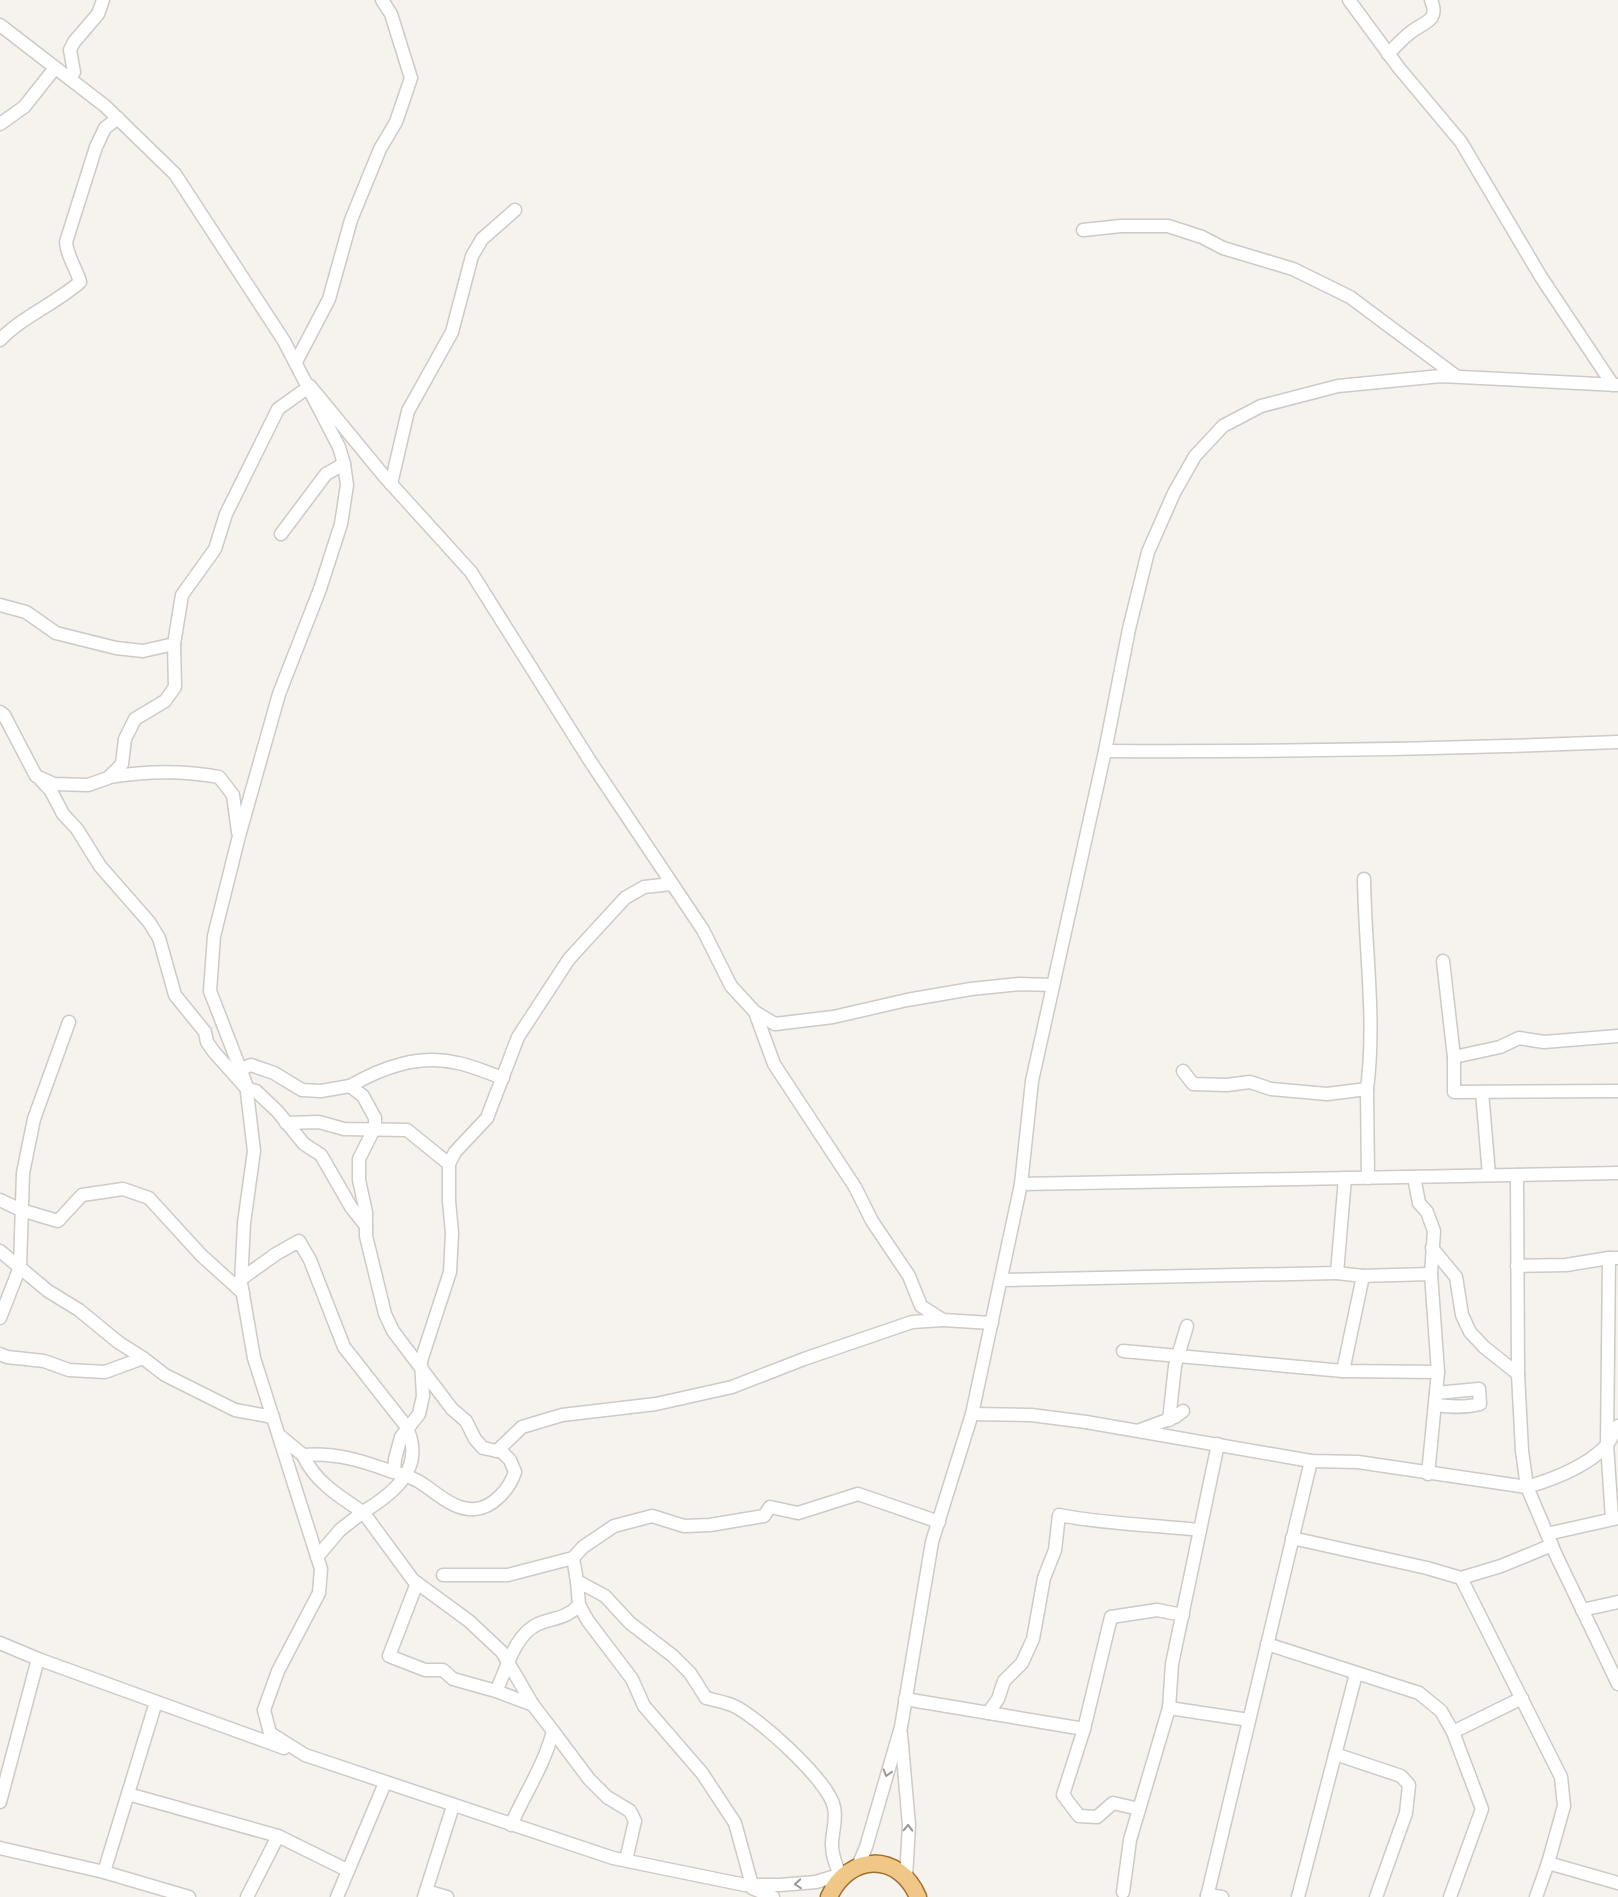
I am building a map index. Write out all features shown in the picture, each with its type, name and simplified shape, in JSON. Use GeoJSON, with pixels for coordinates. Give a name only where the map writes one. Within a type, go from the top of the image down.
{"type":"FeatureCollection","features":[{"type":"Feature","properties":{"kind":"main road"},"geometry":{"type":"LineString","coordinates":[[829,1897],[834,1884],[848,1871],[874,1863],[889,1866],[925,1897]]}},
{"type":"Feature","properties":{"kind":"street"},"geometry":{"type":"LineString","coordinates":[[70,79],[74,72],[70,50],[74,42],[98,14],[103,0]]}},
{"type":"Feature","properties":{"kind":"street"},"geometry":{"type":"LineString","coordinates":[[296,362],[329,299],[351,220],[380,149],[396,122],[411,78],[391,14],[382,0]]}},
{"type":"Feature","properties":{"kind":"street"},"geometry":{"type":"LineString","coordinates":[[1349,0],[1388,54],[1461,142],[1541,277],[1616,385]]}},
{"type":"Feature","properties":{"kind":"street"},"geometry":{"type":"LineString","coordinates":[[1388,54],[1413,30],[1422,26],[1432,17],[1435,8],[1431,0]]}},
{"type":"Feature","properties":{"kind":"street"},"geometry":{"type":"LineString","coordinates":[[0,25],[118,118],[175,174],[310,386],[339,447],[344,464],[347,485],[341,524],[320,589],[279,694],[239,836],[214,936],[210,991],[247,1089],[254,1151],[244,1223],[241,1280],[254,1358],[321,1569],[319,1593],[278,1671],[264,1710],[270,1733],[305,1755]]}},
{"type":"Feature","properties":{"kind":"street"},"geometry":{"type":"LineString","coordinates":[[0,124],[24,107],[55,68]]}},
{"type":"Feature","properties":{"kind":"street"},"geometry":{"type":"LineString","coordinates":[[0,340],[13,327],[80,282],[77,271],[67,254],[66,242],[96,147],[105,128],[118,118]]}},
{"type":"Feature","properties":{"kind":"street"},"geometry":{"type":"LineString","coordinates":[[391,484],[408,411],[452,332],[472,256],[482,239],[515,210]]}},
{"type":"Feature","properties":{"kind":"street"},"geometry":{"type":"LineString","coordinates":[[1083,230],[1121,226],[1168,226],[1202,237],[1223,248],[1293,269],[1350,297],[1456,376]]}},
{"type":"Feature","properties":{"kind":"street"},"geometry":{"type":"LineString","coordinates":[[0,1643],[38,1659],[156,1702],[385,1783],[511,1825],[626,1860],[748,1885],[816,1882],[848,1871],[869,1839],[901,1727],[932,1542],[972,1414],[992,1322],[1021,1184],[1032,1081],[1105,751],[1129,628],[1148,552],[1174,493],[1195,456],[1223,426],[1261,406],[1338,386],[1456,376],[1616,385]]}},
{"type":"Feature","properties":{"kind":"street"},"geometry":{"type":"LineString","coordinates":[[310,386],[391,484],[471,572],[590,761],[703,930],[731,986],[755,1012],[775,1024],[832,1018],[907,1000],[971,989],[1019,984],[1053,986]]}},
{"type":"Feature","properties":{"kind":"street"},"geometry":{"type":"LineString","coordinates":[[109,777],[122,764],[125,739],[135,719],[165,701],[175,687],[174,644],[182,595],[215,549],[226,514],[264,435],[278,409],[310,386]]}},
{"type":"Feature","properties":{"kind":"street"},"geometry":{"type":"LineString","coordinates":[[281,534],[326,474],[344,464]]}},
{"type":"Feature","properties":{"kind":"street"},"geometry":{"type":"LineString","coordinates":[[0,605],[26,612],[56,633],[116,648],[143,651],[174,644]]}},
{"type":"Feature","properties":{"kind":"street"},"geometry":{"type":"LineString","coordinates":[[0,712],[4,715],[36,776],[51,791],[63,814],[77,829],[100,866],[149,922],[159,938],[175,995],[205,1032],[207,1042],[214,1052],[247,1089],[256,1091],[304,1144],[328,1163],[351,1207],[366,1226]]}},
{"type":"Feature","properties":{"kind":"street"},"geometry":{"type":"LineString","coordinates":[[1105,751],[1416,750],[1618,742]]}},
{"type":"Feature","properties":{"kind":"street"},"geometry":{"type":"LineString","coordinates":[[36,776],[54,784],[88,785],[109,777],[136,772],[196,773],[218,777],[233,795],[239,836]]}},
{"type":"Feature","properties":{"kind":"street"},"geometry":{"type":"LineString","coordinates":[[1364,879],[1364,934],[1370,981],[1370,1067],[1367,1089],[1368,1178]]}},
{"type":"Feature","properties":{"kind":"street"},"geometry":{"type":"LineString","coordinates":[[394,1472],[395,1459],[402,1438],[407,1428],[419,1414],[423,1396],[422,1361],[450,1272],[452,1233],[449,1201],[449,1164],[454,1152],[487,1118],[518,1037],[570,959],[625,898],[644,888],[672,884]]}},
{"type":"Feature","properties":{"kind":"street"},"geometry":{"type":"LineString","coordinates":[[1442,960],[1454,1057],[1454,1092],[1618,1091]]}},
{"type":"Feature","properties":{"kind":"street"},"geometry":{"type":"LineString","coordinates":[[755,1012],[774,1064],[855,1187],[872,1220],[909,1276],[921,1306],[943,1320]]}},
{"type":"Feature","properties":{"kind":"street"},"geometry":{"type":"LineString","coordinates":[[0,1318],[20,1267],[23,1174],[34,1119],[68,1022]]}},
{"type":"Feature","properties":{"kind":"street"},"geometry":{"type":"LineString","coordinates":[[1454,1057],[1500,1047],[1519,1038],[1544,1042],[1618,1036]]}},
{"type":"Feature","properties":{"kind":"street"},"geometry":{"type":"LineString","coordinates":[[241,1069],[251,1065],[274,1073],[302,1090],[321,1091],[350,1086],[374,1072],[400,1063],[430,1060],[458,1062],[503,1078]]}},
{"type":"Feature","properties":{"kind":"street"},"geometry":{"type":"LineString","coordinates":[[1183,1071],[1193,1084],[1227,1085],[1250,1082],[1271,1089],[1327,1094],[1367,1089]]}},
{"type":"Feature","properties":{"kind":"street"},"geometry":{"type":"LineString","coordinates":[[303,1455],[320,1454],[350,1457],[417,1480],[436,1495],[455,1505],[474,1510],[489,1505],[505,1490],[515,1472],[510,1460],[502,1452],[483,1448],[475,1439],[466,1421],[452,1409],[393,1331],[385,1314],[366,1226],[359,1180],[359,1159],[374,1129],[375,1118],[363,1096],[350,1086]]}},
{"type":"Feature","properties":{"kind":"street"},"geometry":{"type":"LineString","coordinates":[[1482,1092],[1489,1176]]}},
{"type":"Feature","properties":{"kind":"street"},"geometry":{"type":"LineString","coordinates":[[286,1123],[319,1122],[344,1129],[407,1130],[449,1164]]}},
{"type":"Feature","properties":{"kind":"street"},"geometry":{"type":"LineString","coordinates":[[1021,1184],[1618,1173]]}},
{"type":"Feature","properties":{"kind":"street"},"geometry":{"type":"LineString","coordinates":[[1517,1175],[1518,1374],[1522,1451],[1528,1487],[1549,1539],[1618,1684]]}},
{"type":"Feature","properties":{"kind":"street"},"geometry":{"type":"LineString","coordinates":[[1414,1177],[1419,1203],[1427,1212],[1434,1231],[1431,1274],[1438,1372],[1428,1474]]}},
{"type":"Feature","properties":{"kind":"street"},"geometry":{"type":"LineString","coordinates":[[1337,1274],[1345,1178]]}},
{"type":"Feature","properties":{"kind":"street"},"geometry":{"type":"LineString","coordinates":[[0,1200],[21,1210],[58,1221],[82,1195],[123,1188],[149,1198],[201,1256],[243,1293]]}},
{"type":"Feature","properties":{"kind":"street"},"geometry":{"type":"LineString","coordinates":[[241,1280],[276,1254],[299,1241],[310,1260],[344,1346],[407,1428],[413,1439],[407,1477],[400,1485],[340,1530],[317,1556]]}},
{"type":"Feature","properties":{"kind":"street"},"geometry":{"type":"LineString","coordinates":[[1432,1248],[1456,1277],[1462,1315],[1470,1332],[1484,1347],[1518,1374]]}},
{"type":"Feature","properties":{"kind":"street"},"geometry":{"type":"LineString","coordinates":[[0,1251],[48,1291],[79,1310],[118,1342],[165,1375],[235,1410],[273,1417]]}},
{"type":"Feature","properties":{"kind":"street"},"geometry":{"type":"LineString","coordinates":[[1292,1538],[1461,1578],[1501,1566],[1549,1539],[1615,1518],[1608,1444],[1614,1258],[1566,1265],[1517,1266]]}},
{"type":"Feature","properties":{"kind":"street"},"geometry":{"type":"LineString","coordinates":[[1001,1280],[1431,1274]]}},
{"type":"Feature","properties":{"kind":"street"},"geometry":{"type":"LineString","coordinates":[[1342,1371],[1363,1276],[1359,1276]]}},
{"type":"Feature","properties":{"kind":"street"},"geometry":{"type":"LineString","coordinates":[[497,1451],[522,1427],[562,1415],[656,1404],[732,1388],[804,1359],[912,1322],[943,1320],[992,1322]]}},
{"type":"Feature","properties":{"kind":"street"},"geometry":{"type":"LineString","coordinates":[[1169,1420],[1169,1402],[1177,1356],[1187,1326]]}},
{"type":"Feature","properties":{"kind":"street"},"geometry":{"type":"LineString","coordinates":[[1123,1350],[1342,1371],[1438,1372]]}},
{"type":"Feature","properties":{"kind":"street"},"geometry":{"type":"LineString","coordinates":[[0,1354],[8,1357],[44,1361],[69,1370],[105,1372],[143,1358]]}},
{"type":"Feature","properties":{"kind":"street"},"geometry":{"type":"LineString","coordinates":[[1136,1431],[1169,1420],[1184,1411]]}},
{"type":"Feature","properties":{"kind":"street"},"geometry":{"type":"LineString","coordinates":[[972,1414],[1030,1415],[1218,1444],[1311,1461],[1358,1462],[1428,1474],[1528,1487],[1543,1482],[1594,1457],[1608,1444],[1618,1426]]}},
{"type":"Feature","properties":{"kind":"street"},"geometry":{"type":"LineString","coordinates":[[279,1435],[303,1455],[308,1466],[334,1493],[363,1512],[387,1547],[417,1583],[482,1633],[502,1652],[533,1705],[589,1779],[607,1797],[630,1811],[635,1821],[626,1860]]}},
{"type":"Feature","properties":{"kind":"street"},"geometry":{"type":"LineString","coordinates":[[1123,1892],[1130,1840],[1169,1708],[1172,1664],[1218,1444]]}},
{"type":"Feature","properties":{"kind":"street"},"geometry":{"type":"LineString","coordinates":[[1222,1897],[1207,1896],[1311,1461]]}},
{"type":"Feature","properties":{"kind":"street"},"geometry":{"type":"LineString","coordinates":[[443,1575],[508,1575],[573,1558],[583,1547],[614,1526],[652,1516],[684,1526],[710,1525],[764,1516],[770,1507],[798,1513],[858,1494],[939,1522]]}},
{"type":"Feature","properties":{"kind":"street"},"geometry":{"type":"LineString","coordinates":[[988,1713],[998,1699],[1004,1681],[1022,1663],[1033,1639],[1044,1578],[1055,1550],[1059,1515],[1091,1521],[1146,1524],[1200,1530]]}},
{"type":"Feature","properties":{"kind":"street"},"geometry":{"type":"LineString","coordinates":[[573,1558],[579,1605],[588,1621],[632,1679],[644,1706],[702,1773],[734,1823],[748,1885]]}},
{"type":"Feature","properties":{"kind":"street"},"geometry":{"type":"LineString","coordinates":[[1461,1578],[1562,1777],[1564,1806],[1536,1897]]}},
{"type":"Feature","properties":{"kind":"street"},"geometry":{"type":"LineString","coordinates":[[577,1581],[605,1596],[630,1623],[673,1656],[690,1673],[706,1698],[732,1705],[750,1715],[812,1772],[834,1804],[833,1857],[848,1871]]}},
{"type":"Feature","properties":{"kind":"street"},"geometry":{"type":"LineString","coordinates":[[417,1583],[389,1656],[425,1670],[443,1670],[453,1679],[496,1691],[533,1705]]}},
{"type":"Feature","properties":{"kind":"street"},"geometry":{"type":"LineString","coordinates":[[1582,1610],[1618,1602]]}},
{"type":"Feature","properties":{"kind":"street"},"geometry":{"type":"LineString","coordinates":[[496,1691],[522,1635],[536,1624],[569,1615],[579,1605]]}},
{"type":"Feature","properties":{"kind":"street"},"geometry":{"type":"LineString","coordinates":[[1139,1809],[1113,1804],[1097,1817],[1078,1816],[1063,1795],[1084,1729],[1111,1617],[1157,1610],[1183,1615]]}},
{"type":"Feature","properties":{"kind":"street"},"geometry":{"type":"LineString","coordinates":[[1267,1644],[1420,1693],[1441,1712],[1453,1732],[1482,1809],[1450,1897]]}},
{"type":"Feature","properties":{"kind":"street"},"geometry":{"type":"LineString","coordinates":[[0,1802],[38,1659]]}},
{"type":"Feature","properties":{"kind":"street"},"geometry":{"type":"LineString","coordinates":[[1298,1897],[1356,1674]]}},
{"type":"Feature","properties":{"kind":"street"},"geometry":{"type":"LineString","coordinates":[[905,1698],[1084,1729]]}},
{"type":"Feature","properties":{"kind":"street"},"geometry":{"type":"LineString","coordinates":[[1453,1732],[1522,1698]]}},
{"type":"Feature","properties":{"kind":"street"},"geometry":{"type":"LineString","coordinates":[[104,1872],[156,1702]]}},
{"type":"Feature","properties":{"kind":"street"},"geometry":{"type":"LineString","coordinates":[[1169,1708],[1249,1720]]}},
{"type":"Feature","properties":{"kind":"street"},"geometry":{"type":"LineString","coordinates":[[901,1727],[912,1886]]}},
{"type":"Feature","properties":{"kind":"street"},"geometry":{"type":"LineString","coordinates":[[511,1825],[523,1796],[548,1751],[553,1731]]}},
{"type":"Feature","properties":{"kind":"street"},"geometry":{"type":"LineString","coordinates":[[1335,1754],[1401,1776],[1409,1785],[1406,1813],[1376,1897]]}},
{"type":"Feature","properties":{"kind":"street"},"geometry":{"type":"LineString","coordinates":[[338,1897],[347,1870],[385,1783]]}},
{"type":"Feature","properties":{"kind":"street"},"geometry":{"type":"LineString","coordinates":[[128,1794],[278,1836],[347,1870]]}},
{"type":"Feature","properties":{"kind":"street"},"geometry":{"type":"LineString","coordinates":[[447,1897],[425,1894],[453,1806]]}},
{"type":"Feature","properties":{"kind":"street"},"geometry":{"type":"LineString","coordinates":[[247,1897],[278,1836]]}},
{"type":"Feature","properties":{"kind":"street"},"geometry":{"type":"LineString","coordinates":[[0,1848],[104,1872],[190,1897]]}},
{"type":"Feature","properties":{"kind":"street"},"geometry":{"type":"LineString","coordinates":[[1548,1863],[1618,1883]]}},
{"type":"Feature","properties":{"kind":"street"},"geometry":{"type":"LineString","coordinates":[[748,1885],[773,1897]]}}]}
